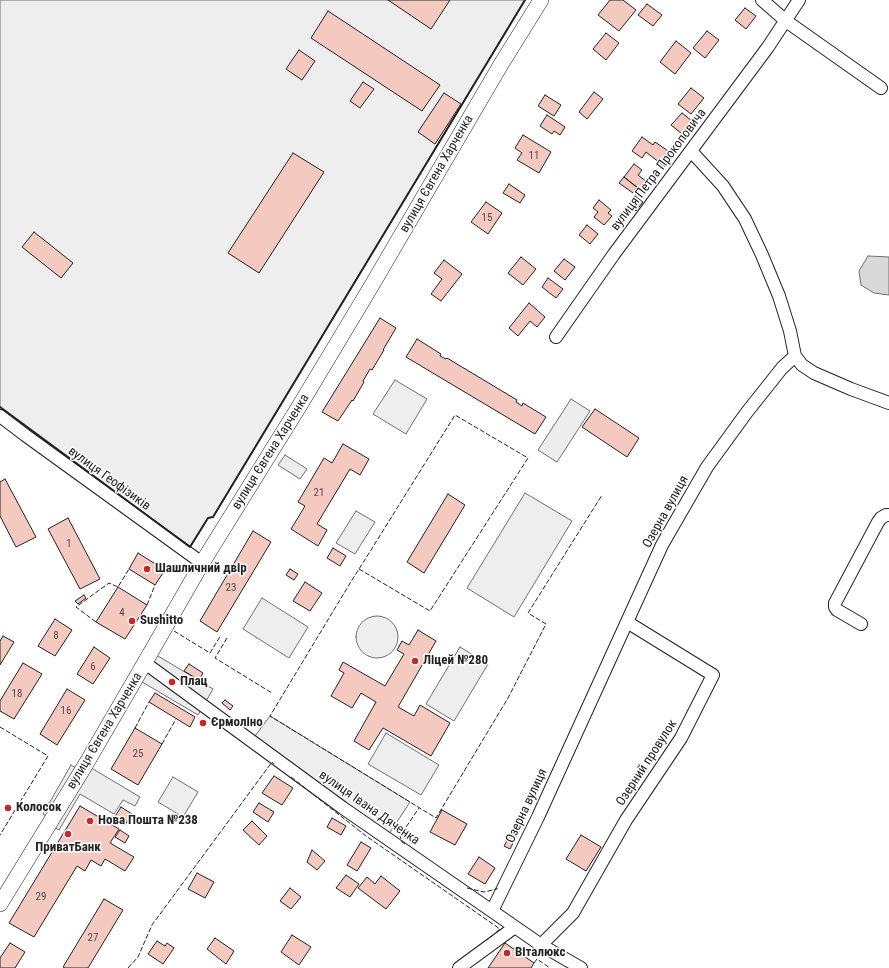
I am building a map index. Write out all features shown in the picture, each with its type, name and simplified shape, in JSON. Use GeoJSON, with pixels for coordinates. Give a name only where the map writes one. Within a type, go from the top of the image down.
{"type":"FeatureCollection","features":[{"type":"Feature","properties":{"kind":"main road","name":"вулиця Євгена Харченка"},"geometry":{"type":"LineString","coordinates":[[0,904],[84,767],[202,563],[372,286],[497,72],[541,0]]}},
{"type":"Feature","properties":{"kind":"street"},"geometry":{"type":"LineString","coordinates":[[762,0],[786,21],[880,88]]}},
{"type":"Feature","properties":{"kind":"street","name":"вулиця Петра Прокоповича"},"geometry":{"type":"LineString","coordinates":[[556,337],[614,254],[768,47],[798,0]]}},
{"type":"Feature","properties":{"kind":"street"},"geometry":{"type":"LineString","coordinates":[[691,151],[723,186],[745,219],[779,296],[790,330],[795,356],[802,365],[814,373],[889,403]]}},
{"type":"Feature","properties":{"kind":"street","name":"Озерна вулиця"},"geometry":{"type":"LineString","coordinates":[[492,911],[538,817],[662,545],[707,467],[747,412],[782,368],[795,356]]}},
{"type":"Feature","properties":{"kind":"street","name":"вулиця Геофізиків"},"geometry":{"type":"LineString","coordinates":[[0,416],[202,563]]}},
{"type":"Feature","properties":{"kind":"street"},"geometry":{"type":"LineString","coordinates":[[861,624],[837,610],[835,603],[878,522],[881,518],[889,515]]}},
{"type":"Feature","properties":{"kind":"street","name":"Озерний провулок"},"geometry":{"type":"LineString","coordinates":[[541,945],[573,913],[626,820],[681,738],[713,675],[627,622]]}},
{"type":"Feature","properties":{"kind":"street","name":"вулиця Івана Дяченка"},"geometry":{"type":"LineString","coordinates":[[145,663],[343,808],[541,945],[581,968]]}},
{"type":"Feature","properties":{"kind":"street"},"geometry":{"type":"LineString","coordinates":[[459,968],[515,927]]}},
{"type":"Feature","properties":{"kind":"shaded area"},"geometry":{"type":"Polygon","coordinates":[[[0,0],[525,0],[213,517],[208,518],[190,547],[0,407],[0,0]]]}},
{"type":"Feature","properties":{"kind":"shaded area"},"geometry":{"type":"Polygon","coordinates":[[[868,256],[889,257],[889,295],[874,293],[861,285],[859,271],[868,256]]]}},
{"type":"Feature","properties":{"kind":"shaded area"},"geometry":{"type":"Polygon","coordinates":[[[395,380],[427,399],[406,434],[373,414],[395,380]]]}},
{"type":"Feature","properties":{"kind":"shaded area"},"geometry":{"type":"Polygon","coordinates":[[[571,399],[590,411],[557,462],[538,450],[571,399]]]}},
{"type":"Feature","properties":{"kind":"shaded area"},"geometry":{"type":"Polygon","coordinates":[[[285,455],[307,469],[300,479],[278,465],[285,455]]]}},
{"type":"Feature","properties":{"kind":"shaded area"},"geometry":{"type":"Polygon","coordinates":[[[525,493],[572,521],[514,617],[467,588],[525,493]]]}},
{"type":"Feature","properties":{"kind":"shaded area"},"geometry":{"type":"Polygon","coordinates":[[[356,511],[375,522],[355,554],[336,543],[356,511]]]}},
{"type":"Feature","properties":{"kind":"shaded area"},"geometry":{"type":"Polygon","coordinates":[[[262,598],[308,627],[289,658],[243,629],[262,598]]]}},
{"type":"Feature","properties":{"kind":"shaded area"},"geometry":{"type":"Polygon","coordinates":[[[377,616],[392,622],[398,637],[392,652],[377,658],[362,652],[356,637],[362,622],[377,616]]]}},
{"type":"Feature","properties":{"kind":"shaded area"},"geometry":{"type":"Polygon","coordinates":[[[460,647],[488,664],[454,721],[426,704],[460,647]]]}},
{"type":"Feature","properties":{"kind":"shaded area","name":"Плац"},"geometry":{"type":"Polygon","coordinates":[[[153,653],[213,689],[198,715],[137,679],[153,653]]]}},
{"type":"Feature","properties":{"kind":"shaded area"},"geometry":{"type":"Polygon","coordinates":[[[270,716],[410,802],[389,834],[255,736],[270,716]]]}},
{"type":"Feature","properties":{"kind":"shaded area"},"geometry":{"type":"Polygon","coordinates":[[[386,733],[439,765],[421,795],[368,764],[386,733]]]}},
{"type":"Feature","properties":{"kind":"shaded area"},"geometry":{"type":"Polygon","coordinates":[[[71,765],[76,768],[47,817],[43,814],[71,765]]]}},
{"type":"Feature","properties":{"kind":"shaded area"},"geometry":{"type":"Polygon","coordinates":[[[88,766],[140,797],[135,806],[123,800],[114,814],[80,794],[59,830],[52,826],[88,766]]]}},
{"type":"Feature","properties":{"kind":"shaded area"},"geometry":{"type":"Polygon","coordinates":[[[173,777],[198,792],[183,817],[158,802],[173,777]]]}},
{"type":"Feature","properties":{"kind":"building"},"geometry":{"type":"Polygon","coordinates":[[[388,0],[450,0],[431,29],[388,0]]]}},
{"type":"Feature","properties":{"kind":"building"},"geometry":{"type":"Polygon","coordinates":[[[610,0],[623,0],[636,10],[619,31],[598,15],[610,0]]]}},
{"type":"Feature","properties":{"kind":"building"},"geometry":{"type":"Polygon","coordinates":[[[647,4],[662,15],[653,26],[638,15],[647,4]]]}},
{"type":"Feature","properties":{"kind":"building"},"geometry":{"type":"Polygon","coordinates":[[[745,8],[756,16],[746,29],[735,20],[745,8]]]}},
{"type":"Feature","properties":{"kind":"building"},"geometry":{"type":"Polygon","coordinates":[[[328,11],[440,85],[422,111],[311,38],[328,11]]]}},
{"type":"Feature","properties":{"kind":"building"},"geometry":{"type":"Polygon","coordinates":[[[707,31],[719,40],[705,58],[693,48],[707,31]]]}},
{"type":"Feature","properties":{"kind":"building"},"geometry":{"type":"Polygon","coordinates":[[[606,33],[619,43],[606,60],[593,49],[606,33]]]}},
{"type":"Feature","properties":{"kind":"building"},"geometry":{"type":"Polygon","coordinates":[[[676,41],[691,53],[675,74],[660,62],[676,41]]]}},
{"type":"Feature","properties":{"kind":"building"},"geometry":{"type":"Polygon","coordinates":[[[299,50],[315,61],[302,80],[286,69],[299,50]]]}},
{"type":"Feature","properties":{"kind":"building"},"geometry":{"type":"Polygon","coordinates":[[[363,82],[374,89],[360,108],[350,101],[363,82]]]}},
{"type":"Feature","properties":{"kind":"building"},"geometry":{"type":"Polygon","coordinates":[[[691,88],[704,98],[691,114],[678,104],[691,88]]]}},
{"type":"Feature","properties":{"kind":"building"},"geometry":{"type":"Polygon","coordinates":[[[594,92],[603,99],[587,119],[579,112],[594,92]]]}},
{"type":"Feature","properties":{"kind":"building"},"geometry":{"type":"Polygon","coordinates":[[[444,93],[461,104],[435,144],[418,132],[444,93]]]}},
{"type":"Feature","properties":{"kind":"building"},"geometry":{"type":"Polygon","coordinates":[[[545,95],[561,105],[554,116],[538,106],[545,95]]]}},
{"type":"Feature","properties":{"kind":"building"},"geometry":{"type":"Polygon","coordinates":[[[682,113],[697,125],[687,138],[671,125],[682,113]]]}},
{"type":"Feature","properties":{"kind":"building"},"geometry":{"type":"Polygon","coordinates":[[[547,115],[565,127],[560,135],[554,131],[552,134],[540,126],[547,115]]]}},
{"type":"Feature","properties":{"kind":"building"},"geometry":{"type":"Polygon","coordinates":[[[523,135],[551,152],[539,173],[517,160],[522,153],[515,148],[523,135]]]}},
{"type":"Feature","properties":{"kind":"building"},"geometry":{"type":"Polygon","coordinates":[[[642,137],[653,145],[655,142],[674,155],[665,167],[646,152],[642,158],[632,151],[642,137]]]}},
{"type":"Feature","properties":{"kind":"building"},"geometry":{"type":"Polygon","coordinates":[[[293,153],[324,172],[259,273],[228,253],[293,153]]]}},
{"type":"Feature","properties":{"kind":"building"},"geometry":{"type":"Polygon","coordinates":[[[634,164],[642,170],[638,175],[647,182],[640,190],[624,177],[634,164]]]}},
{"type":"Feature","properties":{"kind":"building"},"geometry":{"type":"Polygon","coordinates":[[[624,177],[637,187],[633,193],[619,183],[624,177]]]}},
{"type":"Feature","properties":{"kind":"building"},"geometry":{"type":"Polygon","coordinates":[[[509,184],[525,195],[520,203],[503,193],[509,184]]]}},
{"type":"Feature","properties":{"kind":"building"},"geometry":{"type":"Polygon","coordinates":[[[635,196],[643,202],[636,211],[628,204],[635,196]]]}},
{"type":"Feature","properties":{"kind":"building"},"geometry":{"type":"Polygon","coordinates":[[[599,200],[611,210],[608,213],[612,216],[604,225],[594,217],[598,212],[593,208],[599,200]]]}},
{"type":"Feature","properties":{"kind":"building"},"geometry":{"type":"Polygon","coordinates":[[[486,202],[502,213],[488,234],[471,222],[486,202]]]}},
{"type":"Feature","properties":{"kind":"building"},"geometry":{"type":"Polygon","coordinates":[[[587,225],[598,234],[590,244],[579,235],[587,225]]]}},
{"type":"Feature","properties":{"kind":"building"},"geometry":{"type":"Polygon","coordinates":[[[34,232],[73,263],[61,278],[22,247],[34,232]]]}},
{"type":"Feature","properties":{"kind":"building"},"geometry":{"type":"Polygon","coordinates":[[[521,257],[536,269],[523,285],[508,273],[521,257]]]}},
{"type":"Feature","properties":{"kind":"building"},"geometry":{"type":"Polygon","coordinates":[[[564,259],[575,267],[565,280],[554,271],[564,259]]]}},
{"type":"Feature","properties":{"kind":"building"},"geometry":{"type":"Polygon","coordinates":[[[444,260],[462,274],[441,301],[431,294],[442,279],[434,273],[444,260]]]}},
{"type":"Feature","properties":{"kind":"building"},"geometry":{"type":"Polygon","coordinates":[[[548,278],[563,289],[556,298],[542,287],[548,278]]]}},
{"type":"Feature","properties":{"kind":"building"},"geometry":{"type":"Polygon","coordinates":[[[529,303],[545,317],[537,327],[530,321],[518,336],[509,328],[529,303]]]}},
{"type":"Feature","properties":{"kind":"building"},"geometry":{"type":"Polygon","coordinates":[[[380,318],[396,328],[372,370],[370,369],[353,401],[352,400],[338,421],[322,412],[380,318]]]}},
{"type":"Feature","properties":{"kind":"building"},"geometry":{"type":"Polygon","coordinates":[[[417,339],[441,354],[440,356],[446,359],[447,358],[517,400],[516,402],[522,406],[523,403],[546,417],[535,434],[406,357],[417,339]]]}},
{"type":"Feature","properties":{"kind":"building"},"geometry":{"type":"Polygon","coordinates":[[[595,409],[639,438],[627,457],[582,427],[595,409]]]}},
{"type":"Feature","properties":{"kind":"building"},"geometry":{"type":"Polygon","coordinates":[[[343,444],[369,459],[360,475],[350,469],[317,524],[327,530],[318,546],[291,529],[305,506],[298,502],[324,458],[332,463],[343,444]]]}},
{"type":"Feature","properties":{"kind":"building"},"geometry":{"type":"Polygon","coordinates":[[[5,479],[36,537],[16,547],[0,516],[0,482],[5,479]]]}},
{"type":"Feature","properties":{"kind":"building"},"geometry":{"type":"Polygon","coordinates":[[[448,494],[465,505],[424,573],[407,562],[448,494]]]}},
{"type":"Feature","properties":{"kind":"building"},"geometry":{"type":"Polygon","coordinates":[[[68,518],[100,579],[80,589],[48,529],[68,518]]]}},
{"type":"Feature","properties":{"kind":"building"},"geometry":{"type":"Polygon","coordinates":[[[253,531],[271,542],[217,632],[200,621],[253,531]]]}},
{"type":"Feature","properties":{"kind":"building"},"geometry":{"type":"Polygon","coordinates":[[[333,548],[346,556],[340,566],[327,558],[333,548]]]}},
{"type":"Feature","properties":{"kind":"building","name":"Шашличний двір"},"geometry":{"type":"Polygon","coordinates":[[[138,553],[165,570],[155,585],[129,569],[138,553]]]}},
{"type":"Feature","properties":{"kind":"building"},"geometry":{"type":"Polygon","coordinates":[[[290,569],[298,574],[294,580],[286,575],[290,569]]]}},
{"type":"Feature","properties":{"kind":"building"},"geometry":{"type":"Polygon","coordinates":[[[305,582],[322,593],[310,611],[293,601],[305,582]]]}},
{"type":"Feature","properties":{"kind":"building"},"geometry":{"type":"Polygon","coordinates":[[[118,587],[147,605],[125,639],[96,622],[118,587]]]}},
{"type":"Feature","properties":{"kind":"building"},"geometry":{"type":"Polygon","coordinates":[[[84,595],[86,598],[78,604],[75,601],[84,595]]]}},
{"type":"Feature","properties":{"kind":"building"},"geometry":{"type":"Polygon","coordinates":[[[55,619],[72,630],[55,656],[38,646],[55,619]]]}},
{"type":"Feature","properties":{"kind":"building"},"geometry":{"type":"Polygon","coordinates":[[[418,630],[436,641],[398,707],[414,716],[420,705],[450,723],[431,756],[383,728],[369,750],[354,741],[376,702],[361,693],[352,708],[331,696],[344,673],[339,670],[343,662],[385,686],[404,654],[397,650],[402,641],[409,645],[418,630]]]}},
{"type":"Feature","properties":{"kind":"building"},"geometry":{"type":"Polygon","coordinates":[[[3,636],[14,642],[0,665],[0,641],[3,636]]]}},
{"type":"Feature","properties":{"kind":"building"},"geometry":{"type":"Polygon","coordinates":[[[94,647],[110,658],[93,684],[77,674],[94,647]]]}},
{"type":"Feature","properties":{"kind":"building"},"geometry":{"type":"Polygon","coordinates":[[[23,663],[42,674],[14,719],[0,711],[0,701],[23,663]]]}},
{"type":"Feature","properties":{"kind":"building"},"geometry":{"type":"Polygon","coordinates":[[[189,664],[203,673],[199,680],[184,671],[189,664]]]}},
{"type":"Feature","properties":{"kind":"building"},"geometry":{"type":"Polygon","coordinates":[[[67,689],[85,700],[57,745],[40,734],[67,689]]]}},
{"type":"Feature","properties":{"kind":"building"},"geometry":{"type":"Polygon","coordinates":[[[155,693],[195,717],[190,727],[149,702],[155,693]]]}},
{"type":"Feature","properties":{"kind":"building"},"geometry":{"type":"Polygon","coordinates":[[[225,700],[233,706],[230,710],[222,703],[225,700]]]}},
{"type":"Feature","properties":{"kind":"building"},"geometry":{"type":"Polygon","coordinates":[[[135,728],[162,744],[138,785],[111,769],[135,728]]]}},
{"type":"Feature","properties":{"kind":"building"},"geometry":{"type":"Polygon","coordinates":[[[274,776],[293,788],[282,805],[262,793],[274,776]]]}},
{"type":"Feature","properties":{"kind":"building"},"geometry":{"type":"Polygon","coordinates":[[[259,803],[274,812],[268,822],[253,812],[259,803]]]}},
{"type":"Feature","properties":{"kind":"building"},"geometry":{"type":"Polygon","coordinates":[[[80,806],[119,829],[110,843],[134,857],[125,871],[105,859],[101,866],[91,860],[85,871],[77,866],[34,937],[9,923],[80,806]]]}},
{"type":"Feature","properties":{"kind":"building"},"geometry":{"type":"Polygon","coordinates":[[[121,807],[132,814],[125,825],[114,818],[121,807]]]}},
{"type":"Feature","properties":{"kind":"building"},"geometry":{"type":"Polygon","coordinates":[[[442,810],[467,824],[455,845],[430,832],[442,810]]]}},
{"type":"Feature","properties":{"kind":"building"},"geometry":{"type":"Polygon","coordinates":[[[332,818],[346,826],[341,835],[327,827],[332,818]]]}},
{"type":"Feature","properties":{"kind":"building"},"geometry":{"type":"Polygon","coordinates":[[[252,821],[267,836],[259,845],[243,830],[252,821]]]}},
{"type":"Feature","properties":{"kind":"building"},"geometry":{"type":"Polygon","coordinates":[[[514,828],[519,831],[510,849],[504,846],[514,828]]]}},
{"type":"Feature","properties":{"kind":"building"},"geometry":{"type":"Polygon","coordinates":[[[120,830],[129,836],[125,843],[115,837],[120,830]]]}},
{"type":"Feature","properties":{"kind":"building"},"geometry":{"type":"Polygon","coordinates":[[[581,835],[601,847],[586,871],[566,859],[581,835]]]}},
{"type":"Feature","properties":{"kind":"building"},"geometry":{"type":"Polygon","coordinates":[[[361,842],[371,848],[357,871],[347,865],[361,842]]]}},
{"type":"Feature","properties":{"kind":"building"},"geometry":{"type":"Polygon","coordinates":[[[312,850],[325,861],[317,870],[307,862],[312,850]]]}},
{"type":"Feature","properties":{"kind":"building"},"geometry":{"type":"Polygon","coordinates":[[[479,857],[495,868],[485,884],[468,874],[479,857]]]}},
{"type":"Feature","properties":{"kind":"building"},"geometry":{"type":"Polygon","coordinates":[[[197,873],[214,882],[205,898],[188,889],[197,873]]]}},
{"type":"Feature","properties":{"kind":"building"},"geometry":{"type":"Polygon","coordinates":[[[346,875],[359,884],[350,897],[336,888],[346,875]]]}},
{"type":"Feature","properties":{"kind":"building"},"geometry":{"type":"Polygon","coordinates":[[[381,876],[400,891],[386,909],[358,888],[367,877],[375,884],[381,876]]]}},
{"type":"Feature","properties":{"kind":"building"},"geometry":{"type":"Polygon","coordinates":[[[290,888],[301,897],[291,909],[280,901],[290,888]]]}},
{"type":"Feature","properties":{"kind":"building"},"geometry":{"type":"Polygon","coordinates":[[[104,899],[123,910],[88,968],[63,967],[104,899]]]}},
{"type":"Feature","properties":{"kind":"building"},"geometry":{"type":"Polygon","coordinates":[[[292,935],[311,947],[299,965],[281,952],[292,935]]]}},
{"type":"Feature","properties":{"kind":"building"},"geometry":{"type":"Polygon","coordinates":[[[215,938],[234,951],[226,964],[207,949],[215,938]]]}},
{"type":"Feature","properties":{"kind":"building"},"geometry":{"type":"Polygon","coordinates":[[[157,941],[165,946],[167,943],[174,948],[163,964],[148,954],[157,941]]]}},
{"type":"Feature","properties":{"kind":"building"},"geometry":{"type":"Polygon","coordinates":[[[10,943],[25,952],[15,968],[0,968],[0,958],[10,943]]]}},
{"type":"Feature","properties":{"kind":"building"},"geometry":{"type":"Polygon","coordinates":[[[505,943],[534,963],[531,968],[488,968],[505,943]]]}},
{"type":"Feature","properties":{"kind":"fence"},"geometry":{"type":"LineString","coordinates":[[359,569],[430,611],[528,458],[455,415],[352,580],[270,716],[436,818],[508,698],[546,624],[528,613],[602,495]]}},
{"type":"Feature","properties":{"kind":"fence"},"geometry":{"type":"LineString","coordinates":[[96,622],[76,607],[109,583],[118,587],[129,569]]}},
{"type":"Feature","properties":{"kind":"fence"},"geometry":{"type":"LineString","coordinates":[[147,605],[155,585]]}},
{"type":"Feature","properties":{"kind":"fence"},"geometry":{"type":"LineString","coordinates":[[174,631],[210,653],[221,635]]}},
{"type":"Feature","properties":{"kind":"fence"},"geometry":{"type":"LineString","coordinates":[[227,638],[215,658],[272,693]]}},
{"type":"Feature","properties":{"kind":"fence"},"geometry":{"type":"LineString","coordinates":[[135,728],[149,702]]}},
{"type":"Feature","properties":{"kind":"fence"},"geometry":{"type":"LineString","coordinates":[[162,744],[176,719]]}},
{"type":"Feature","properties":{"kind":"fence"},"geometry":{"type":"LineString","coordinates":[[0,727],[48,756],[0,835]]}},
{"type":"Feature","properties":{"kind":"fence"},"geometry":{"type":"LineString","coordinates":[[128,968],[138,957],[152,925],[272,762],[274,764]]}},
{"type":"Feature","properties":{"kind":"fence"},"geometry":{"type":"LineString","coordinates":[[291,777],[366,836],[500,929],[487,940]]}},
{"type":"Feature","properties":{"kind":"fence"},"geometry":{"type":"LineString","coordinates":[[405,844],[402,842],[400,836],[419,808]]}},
{"type":"Feature","properties":{"kind":"fence"},"geometry":{"type":"LineString","coordinates":[[467,888],[484,892],[497,888]]}},
{"type":"Feature","properties":{"kind":"fence"},"geometry":{"type":"LineString","coordinates":[[534,963],[537,959],[550,968]]}},
{"type":"Feature","properties":{"kind":"wall"},"geometry":{"type":"LineString","coordinates":[[0,407],[190,547],[208,518],[213,517],[525,0]]}},
{"type":"Feature","properties":{"kind":"place","name":"Шашличний двір"},"geometry":{"type":"Point","coordinates":[147,569]}},
{"type":"Feature","properties":{"kind":"place","name":"Sushitto"},"geometry":{"type":"Point","coordinates":[132,621]}},
{"type":"Feature","properties":{"kind":"place","name":"Ліцей №280"},"geometry":{"type":"Point","coordinates":[415,661]}},
{"type":"Feature","properties":{"kind":"place","name":"Плац"},"geometry":{"type":"Point","coordinates":[172,682]}},
{"type":"Feature","properties":{"kind":"place","name":"Єрмоліно"},"geometry":{"type":"Point","coordinates":[203,723]}},
{"type":"Feature","properties":{"kind":"place","name":"Колосок"},"geometry":{"type":"Point","coordinates":[8,808]}},
{"type":"Feature","properties":{"kind":"place","name":"Нова Пошта №238"},"geometry":{"type":"Point","coordinates":[90,821]}},
{"type":"Feature","properties":{"kind":"place","name":"ПриватБанк"},"geometry":{"type":"Point","coordinates":[68,834]}},
{"type":"Feature","properties":{"kind":"place","name":"Віталюкс"},"geometry":{"type":"Point","coordinates":[507,953]}}]}
